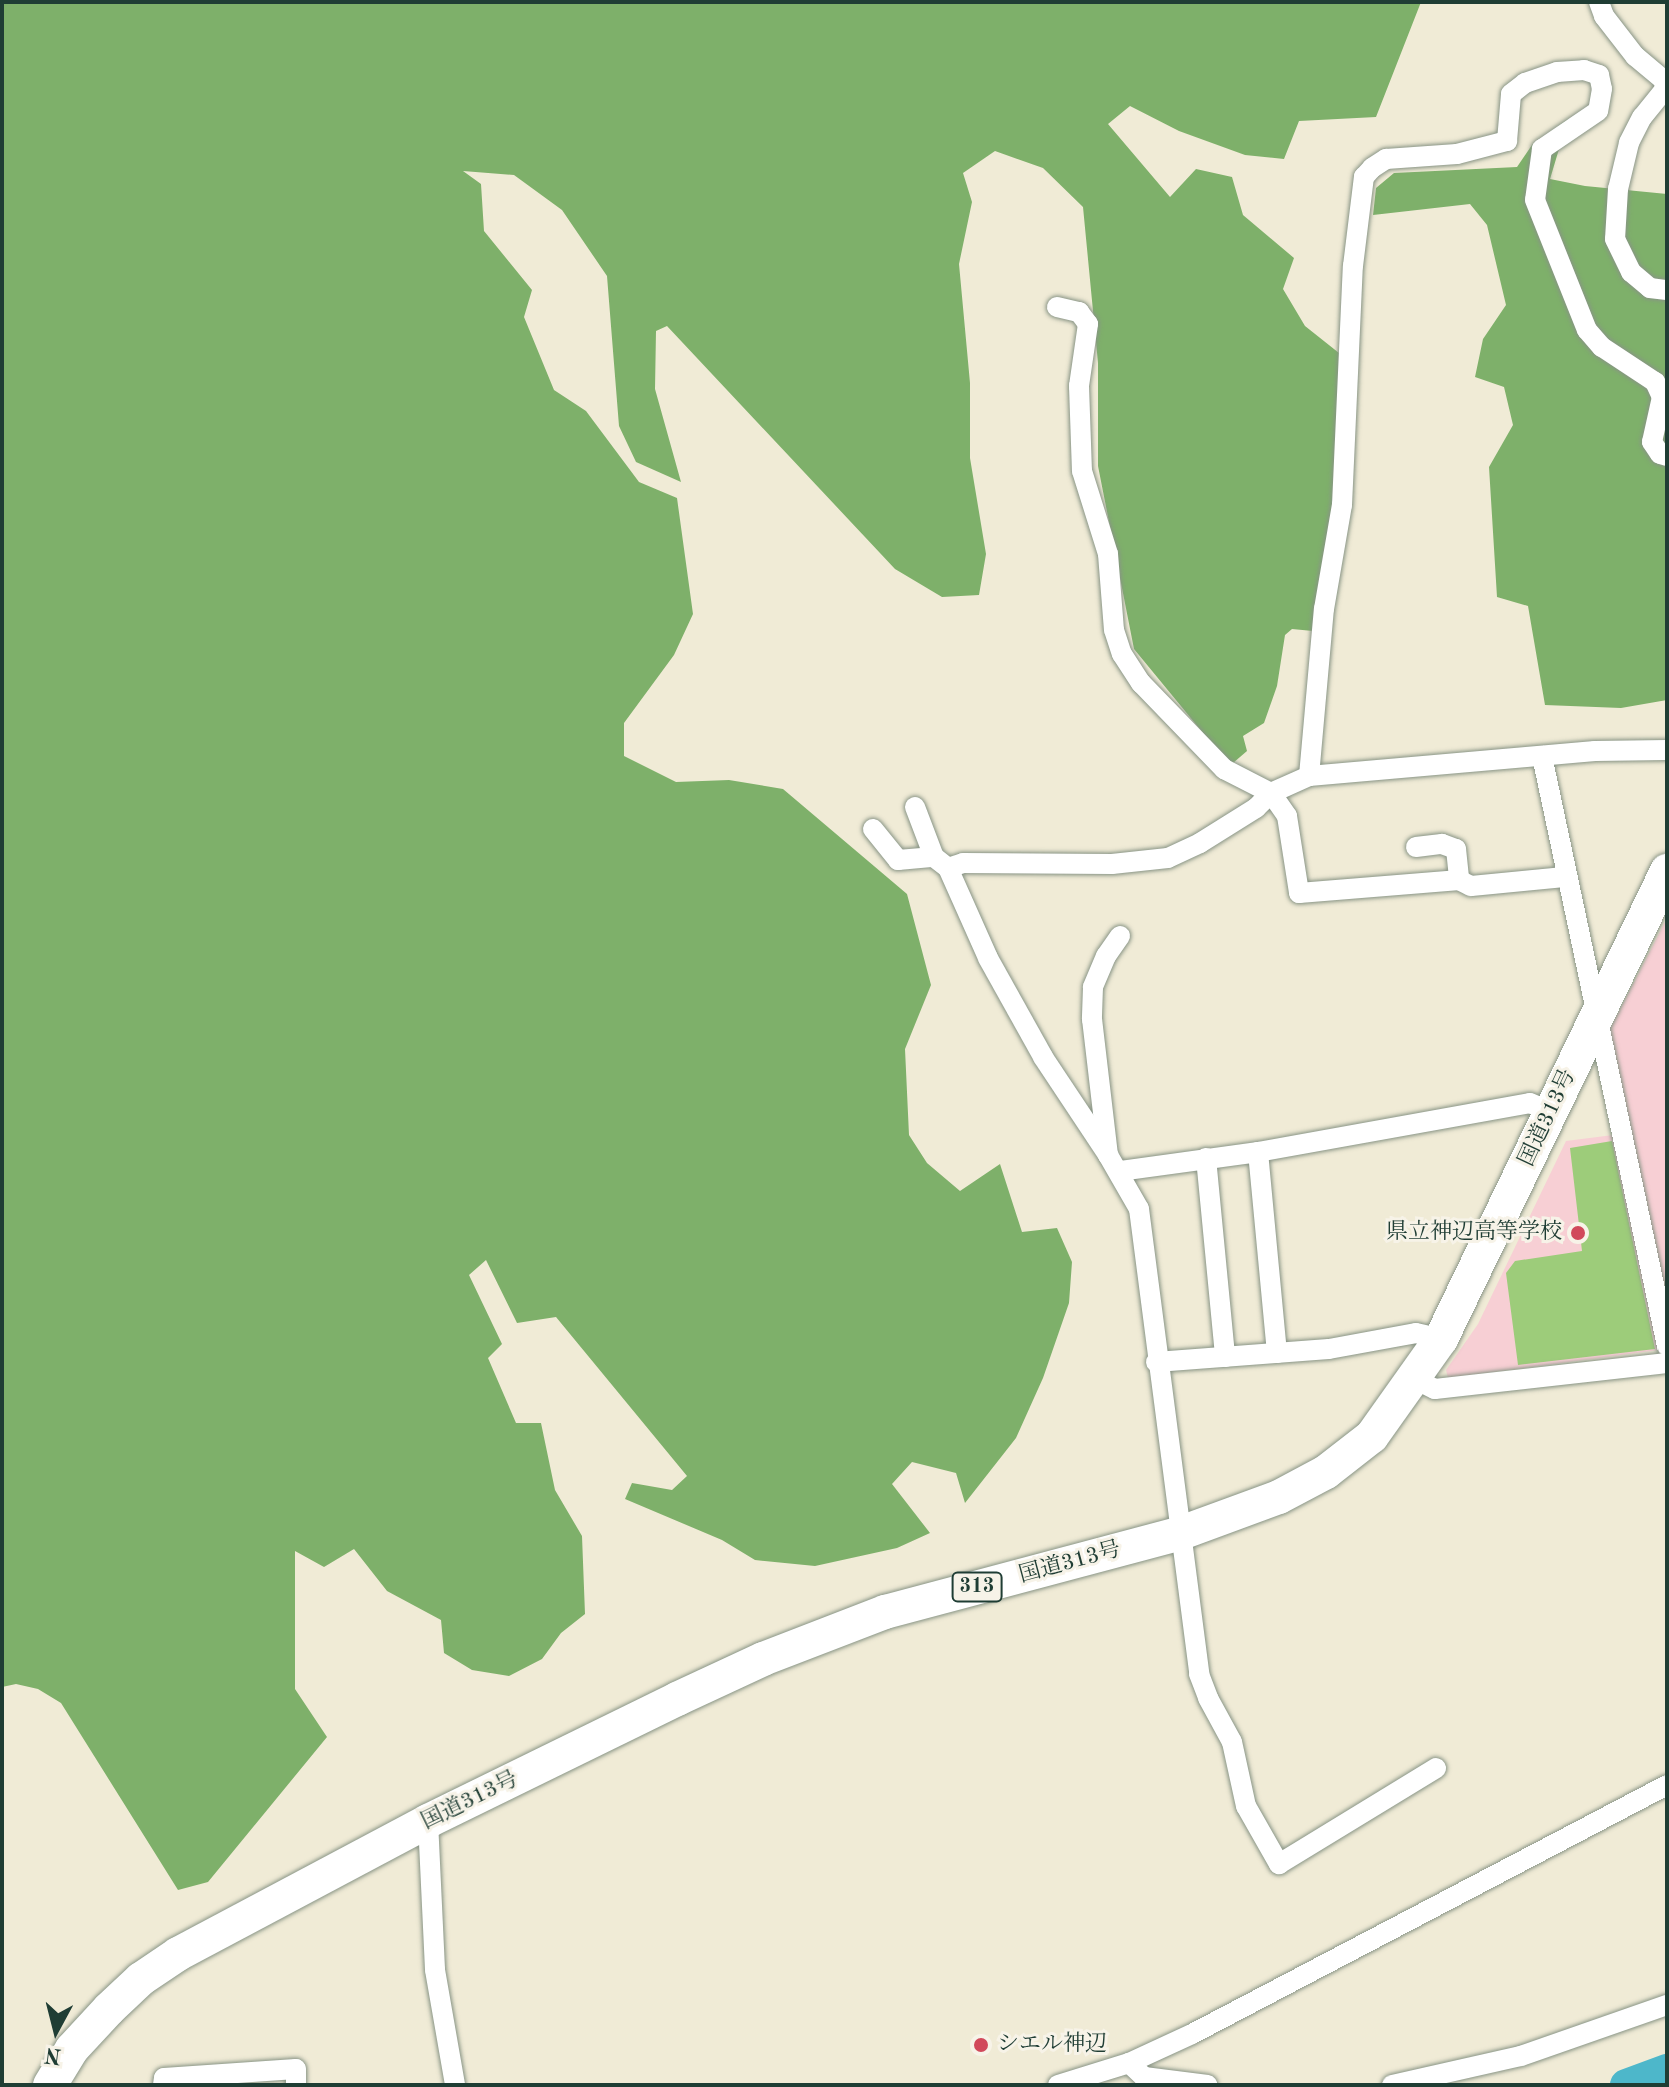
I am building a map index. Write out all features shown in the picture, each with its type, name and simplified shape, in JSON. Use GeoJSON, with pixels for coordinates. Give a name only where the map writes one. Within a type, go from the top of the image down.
{"type":"FeatureCollection","features":[{"type":"Feature","properties":{"kind":"highway","name":"国道313号"},"geometry":{"type":"LineString","coordinates":[[50,2085],[72,2049],[141,1979],[217,1930],[428,1821],[677,1699],[825,1634],[885,1612],[1181,1533],[1266,1502],[1326,1472],[1372,1436],[1441,1339],[1667,871]]}},
{"type":"Feature","properties":{"kind":"street"},"geometry":{"type":"LineString","coordinates":[[1599,2],[1604,16],[1635,56],[1664,80],[1665,89],[1642,117],[1629,143],[1618,189],[1615,239],[1631,272],[1650,288],[1667,290]]}},
{"type":"Feature","properties":{"kind":"street"},"geometry":{"type":"LineString","coordinates":[[1309,776],[1324,609],[1342,505],[1353,266],[1364,177],[1372,168],[1386,159],[1457,154],[1507,141],[1511,94],[1525,83],[1557,72],[1584,70],[1599,75],[1602,89],[1598,111],[1542,149],[1535,200],[1550,245],[1587,330],[1602,347],[1655,382],[1662,397],[1652,442],[1660,454],[1667,456]]}},
{"type":"Feature","properties":{"kind":"street"},"geometry":{"type":"LineString","coordinates":[[1057,307],[1079,312],[1088,324],[1079,386],[1082,471],[1105,541],[1114,630],[1122,654],[1141,683],[1224,769],[1271,793],[1287,816],[1299,893],[1459,880],[1471,886],[1565,877]]}},
{"type":"Feature","properties":{"kind":"street"},"geometry":{"type":"LineString","coordinates":[[873,829],[898,860],[1112,864],[1168,858],[1200,843],[1256,808],[1271,793],[1309,776],[1595,751],[1667,750]]}},
{"type":"Feature","properties":{"kind":"street"},"geometry":{"type":"LineString","coordinates":[[1542,756],[1595,1019],[1666,1341]]}},
{"type":"Feature","properties":{"kind":"street"},"geometry":{"type":"LineString","coordinates":[[915,807],[988,958],[1043,1057],[1114,1163],[1139,1209],[1156,1362],[1199,1674],[1232,1742],[1239,1779],[1255,1826],[1279,1864],[1436,1768]]}},
{"type":"Feature","properties":{"kind":"street"},"geometry":{"type":"LineString","coordinates":[[1416,847],[1442,844],[1456,849],[1459,880]]}},
{"type":"Feature","properties":{"kind":"street"},"geometry":{"type":"LineString","coordinates":[[1114,1163],[1092,1019],[1093,987],[1106,956],[1120,936]]}},
{"type":"Feature","properties":{"kind":"street"},"geometry":{"type":"LineString","coordinates":[[1114,1163],[1258,1152],[1530,1103],[1551,1112]]}},
{"type":"Feature","properties":{"kind":"street"},"geometry":{"type":"LineString","coordinates":[[1258,1152],[1277,1353]]}},
{"type":"Feature","properties":{"kind":"street"},"geometry":{"type":"LineString","coordinates":[[1206,1158],[1225,1357]]}},
{"type":"Feature","properties":{"kind":"street"},"geometry":{"type":"LineString","coordinates":[[1156,1362],[1329,1349],[1416,1333],[1441,1339]]}},
{"type":"Feature","properties":{"kind":"street"},"geometry":{"type":"LineString","coordinates":[[1415,1379],[1435,1389],[1667,1363]]}},
{"type":"Feature","properties":{"kind":"street"},"geometry":{"type":"LineString","coordinates":[[1058,2085],[1129,2063],[1318,1970],[1667,1785]]}},
{"type":"Feature","properties":{"kind":"street"},"geometry":{"type":"LineString","coordinates":[[428,1821],[435,1970],[455,2085]]}},
{"type":"Feature","properties":{"kind":"street"},"geometry":{"type":"LineString","coordinates":[[1392,2085],[1521,2056],[1667,2005]]}},
{"type":"Feature","properties":{"kind":"street"},"geometry":{"type":"LineString","coordinates":[[1129,2063],[1144,2077],[1207,2085]]}},
{"type":"Feature","properties":{"kind":"street"},"geometry":{"type":"LineString","coordinates":[[163,2085],[164,2078],[296,2069],[296,2085]]}},
{"type":"Feature","properties":{"kind":"shaded area"},"geometry":{"type":"Polygon","coordinates":[[[1667,918],[1667,1287],[1661,1288],[1606,1037],[1667,918]]]}},
{"type":"Feature","properties":{"kind":"shaded area","name":"県立神辺高等学校"},"geometry":{"type":"Polygon","coordinates":[[[1613,1135],[1659,1350],[1448,1378],[1446,1370],[1478,1324],[1566,1141],[1613,1135]]]}},
{"type":"Feature","properties":{"kind":"green space"},"geometry":{"type":"Polygon","coordinates":[[[2,2],[1421,2],[1376,117],[1299,121],[1284,159],[1245,155],[1179,131],[1130,106],[1108,124],[1170,197],[1196,169],[1232,177],[1243,215],[1294,258],[1283,289],[1305,326],[1339,353],[1344,400],[1336,488],[1313,631],[1292,629],[1285,635],[1277,686],[1264,723],[1243,736],[1247,751],[1233,763],[1222,756],[1134,649],[1098,466],[1098,363],[1083,207],[1043,168],[995,151],[963,173],[972,202],[959,264],[970,383],[970,458],[986,554],[979,595],[942,597],[895,569],[667,326],[656,331],[655,389],[681,482],[636,462],[619,426],[607,276],[562,210],[514,175],[463,171],[481,184],[484,231],[532,290],[524,317],[554,390],[586,411],[639,482],[677,498],[693,614],[674,655],[624,723],[624,756],[676,782],[729,780],[783,789],[907,894],[931,985],[905,1049],[909,1135],[927,1163],[960,1191],[1000,1164],[1022,1232],[1057,1228],[1072,1262],[1069,1303],[1043,1378],[1016,1438],[965,1503],[956,1473],[912,1462],[892,1484],[930,1533],[897,1548],[815,1566],[755,1560],[722,1540],[625,1499],[632,1483],[672,1490],[687,1476],[556,1317],[517,1323],[486,1260],[469,1275],[502,1344],[488,1358],[516,1423],[541,1423],[555,1490],[582,1536],[585,1614],[561,1633],[542,1659],[509,1676],[472,1670],[444,1653],[441,1620],[387,1591],[354,1549],[324,1567],[295,1551],[295,1689],[327,1737],[208,1882],[178,1890],[61,1703],[38,1689],[16,1684],[2,1687],[2,2]]]}},
{"type":"Feature","properties":{"kind":"green space"},"geometry":{"type":"Polygon","coordinates":[[[1568,119],[1550,179],[1585,186],[1667,194],[1667,700],[1621,708],[1545,705],[1528,606],[1497,597],[1489,467],[1513,425],[1504,387],[1475,377],[1483,339],[1506,305],[1487,225],[1470,204],[1373,215],[1376,188],[1394,173],[1517,167],[1532,145],[1568,119]]]}},
{"type":"Feature","properties":{"kind":"green space","name":"県立神辺高等学校"},"geometry":{"type":"Polygon","coordinates":[[[1612,1141],[1655,1349],[1518,1365],[1506,1273],[1515,1261],[1582,1251],[1570,1148],[1612,1141]]]}},
{"type":"Feature","properties":{"kind":"waterway"},"geometry":{"type":"LineString","coordinates":[[1626,2085],[1667,2070]]}},
{"type":"Feature","properties":{"kind":"place","name":"県立神辺高等学校"},"geometry":{"type":"Point","coordinates":[1578,1233]}},
{"type":"Feature","properties":{"kind":"place","name":"シエル神辺"},"geometry":{"type":"Point","coordinates":[981,2045]}}]}
